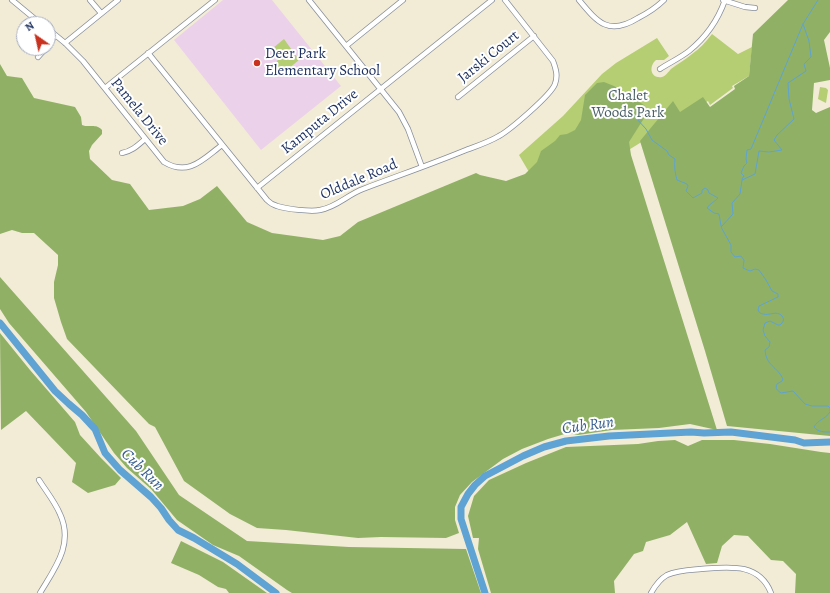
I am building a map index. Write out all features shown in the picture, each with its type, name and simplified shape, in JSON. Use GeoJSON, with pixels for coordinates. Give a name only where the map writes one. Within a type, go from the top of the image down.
{"type":"FeatureCollection","features":[{"type":"Feature","properties":{"kind":"street"},"geometry":{"type":"LineString","coordinates":[[12,0],[31,16]]}},
{"type":"Feature","properties":{"kind":"street"},"geometry":{"type":"LineString","coordinates":[[90,0],[101,13]]}},
{"type":"Feature","properties":{"kind":"street"},"geometry":{"type":"LineString","coordinates":[[65,43],[118,0]]}},
{"type":"Feature","properties":{"kind":"street"},"geometry":{"type":"LineString","coordinates":[[105,88],[215,0]]}},
{"type":"Feature","properties":{"kind":"street"},"geometry":{"type":"LineString","coordinates":[[310,0],[399,112],[405,122],[422,167]]}},
{"type":"Feature","properties":{"kind":"street"},"geometry":{"type":"LineString","coordinates":[[346,46],[403,0]]}},
{"type":"Feature","properties":{"kind":"street","name":"Kamputa Drive"},"geometry":{"type":"LineString","coordinates":[[257,188],[492,0]]}},
{"type":"Feature","properties":{"kind":"street"},"geometry":{"type":"LineString","coordinates":[[505,0],[534,36]]}},
{"type":"Feature","properties":{"kind":"street"},"geometry":{"type":"LineString","coordinates":[[579,0],[598,22],[615,27],[631,23],[651,11],[664,0]]}},
{"type":"Feature","properties":{"kind":"street"},"geometry":{"type":"LineString","coordinates":[[660,69],[686,53],[700,40],[717,18],[724,0],[745,7],[755,8]]}},
{"type":"Feature","properties":{"kind":"street","name":"Olddale Road"},"geometry":{"type":"LineString","coordinates":[[148,53],[267,200],[277,206],[308,211],[328,208],[361,189],[453,156],[509,130],[547,96],[554,87],[556,77],[552,58],[534,36]]}},
{"type":"Feature","properties":{"kind":"street","name":"Jarski Court"},"geometry":{"type":"LineString","coordinates":[[458,97],[534,36]]}},
{"type":"Feature","properties":{"kind":"street","name":"Pamela Drive"},"geometry":{"type":"LineString","coordinates":[[56,37],[65,43],[82,61],[164,162],[170,166],[181,168],[195,165],[222,145]]}},
{"type":"Feature","properties":{"kind":"street"},"geometry":{"type":"LineString","coordinates":[[122,153],[129,152],[134,149],[145,139]]}},
{"type":"Feature","properties":{"kind":"street"},"geometry":{"type":"LineString","coordinates":[[39,480],[61,516],[65,532],[61,556],[40,593]]}},
{"type":"Feature","properties":{"kind":"street"},"geometry":{"type":"LineString","coordinates":[[650,593],[654,587],[667,575],[677,572],[735,567],[745,568],[759,575],[766,583],[771,593]]}},
{"type":"Feature","properties":{"kind":"shaded area","name":"Deer Park Elementary School"},"geometry":{"type":"Polygon","coordinates":[[[223,0],[272,0],[341,86],[261,150],[174,40],[223,0]]]}},
{"type":"Feature","properties":{"kind":"green space"},"geometry":{"type":"Polygon","coordinates":[[[788,0],[830,0],[830,32],[824,40],[830,68],[830,80],[814,83],[812,110],[816,113],[830,107],[830,436],[727,426],[640,141],[673,101],[680,112],[703,97],[710,107],[735,89],[734,86],[749,76],[753,34],[788,0]]]}},
{"type":"Feature","properties":{"kind":"green space","name":"Chalet Woods Park"},"geometry":{"type":"Polygon","coordinates":[[[712,34],[738,54],[752,47],[749,76],[732,86],[733,88],[710,105],[708,101],[546,201],[519,155],[563,116],[602,74],[616,63],[657,38],[669,56],[664,60],[656,60],[651,69],[655,76],[662,77],[697,50],[712,34]]]}},
{"type":"Feature","properties":{"kind":"green space"},"geometry":{"type":"Polygon","coordinates":[[[284,39],[299,60],[283,73],[275,63],[280,58],[273,48],[284,39]]]}},
{"type":"Feature","properties":{"kind":"green space"},"geometry":{"type":"Polygon","coordinates":[[[0,64],[7,76],[22,78],[34,98],[75,107],[81,117],[82,125],[100,128],[102,130],[102,134],[92,145],[89,151],[90,159],[112,180],[130,184],[149,210],[183,206],[200,199],[217,186],[247,222],[272,233],[323,240],[340,236],[358,222],[476,173],[506,181],[525,174],[537,162],[541,151],[555,141],[560,135],[567,134],[575,130],[581,120],[585,95],[597,83],[604,82],[614,86],[644,105],[648,112],[629,142],[631,155],[717,430],[690,424],[659,428],[612,430],[578,435],[568,433],[522,449],[503,459],[472,482],[460,495],[455,507],[455,520],[459,533],[446,538],[358,538],[257,528],[230,514],[184,481],[155,427],[149,424],[67,339],[54,298],[54,282],[58,265],[58,255],[34,233],[22,233],[12,230],[0,234],[0,64]]]}},
{"type":"Feature","properties":{"kind":"green space"},"geometry":{"type":"Polygon","coordinates":[[[820,87],[828,90],[826,103],[818,99],[820,87]]]}},
{"type":"Feature","properties":{"kind":"green space"},"geometry":{"type":"Polygon","coordinates":[[[0,277],[136,431],[179,495],[247,541],[349,547],[466,549],[481,593],[292,593],[239,556],[213,545],[177,520],[151,489],[127,468],[114,453],[86,412],[9,323],[0,309],[0,277]]]}},
{"type":"Feature","properties":{"kind":"green space"},"geometry":{"type":"Polygon","coordinates":[[[0,333],[75,422],[80,435],[121,478],[115,485],[88,493],[72,482],[76,463],[26,411],[1,430],[0,333]]]}},
{"type":"Feature","properties":{"kind":"green space"},"geometry":{"type":"Polygon","coordinates":[[[675,440],[688,446],[702,440],[734,440],[830,453],[830,593],[795,593],[796,574],[783,561],[771,560],[748,536],[734,535],[722,546],[717,563],[706,564],[687,522],[670,535],[646,542],[643,551],[634,554],[614,581],[615,593],[491,593],[478,549],[479,538],[473,538],[468,516],[474,496],[489,480],[566,447],[638,444],[675,440]]]}},
{"type":"Feature","properties":{"kind":"green space"},"geometry":{"type":"Polygon","coordinates":[[[181,541],[223,562],[267,593],[229,593],[226,589],[218,587],[199,575],[171,563],[181,541]]]}},
{"type":"Feature","properties":{"kind":"waterway"},"geometry":{"type":"LineString","coordinates":[[818,0],[803,24],[809,41],[811,57],[804,64],[806,71],[788,83],[789,99],[794,119],[777,135],[774,140],[782,150],[769,152],[759,151],[755,174],[742,180],[740,194],[732,203],[733,214],[721,227],[731,245],[731,252],[735,257],[741,256],[744,260],[743,268],[750,271],[755,269],[759,270],[772,291],[778,294],[778,297],[759,306],[758,310],[760,313],[765,314],[778,313],[783,319],[783,322],[780,325],[770,321],[765,323],[763,330],[765,336],[770,342],[769,347],[765,350],[767,359],[783,379],[777,384],[777,389],[781,393],[793,391],[805,404],[812,406],[828,406],[830,411]]}},
{"type":"Feature","properties":{"kind":"waterway"},"geometry":{"type":"LineString","coordinates":[[742,179],[744,176],[741,173],[747,163],[747,150],[751,149],[803,24]]}},
{"type":"Feature","properties":{"kind":"waterway"},"geometry":{"type":"LineString","coordinates":[[635,117],[646,129],[652,140],[675,159],[677,180],[687,184],[688,186],[686,191],[693,198],[702,193],[702,190],[705,188],[709,193],[718,198],[707,208],[714,213],[719,214],[721,226]]}},
{"type":"Feature","properties":{"kind":"waterway","name":"Cub Run"},"geometry":{"type":"LineString","coordinates":[[0,323],[55,391],[95,429],[105,453],[120,470],[151,497],[178,530],[237,564],[276,593]]}},
{"type":"Feature","properties":{"kind":"waterway"},"geometry":{"type":"LineString","coordinates":[[830,412],[826,417],[817,422],[814,427],[819,431],[830,432]]}},
{"type":"Feature","properties":{"kind":"waterway","name":"Cub Run"},"geometry":{"type":"LineString","coordinates":[[485,593],[461,519],[461,507],[468,494],[485,476],[523,456],[544,447],[566,441],[609,436],[691,432],[731,432],[795,440],[804,443],[830,442]]}},
{"type":"Feature","properties":{"kind":"place","name":"Deer Park Elementary School"},"geometry":{"type":"Point","coordinates":[257,63]}}]}
